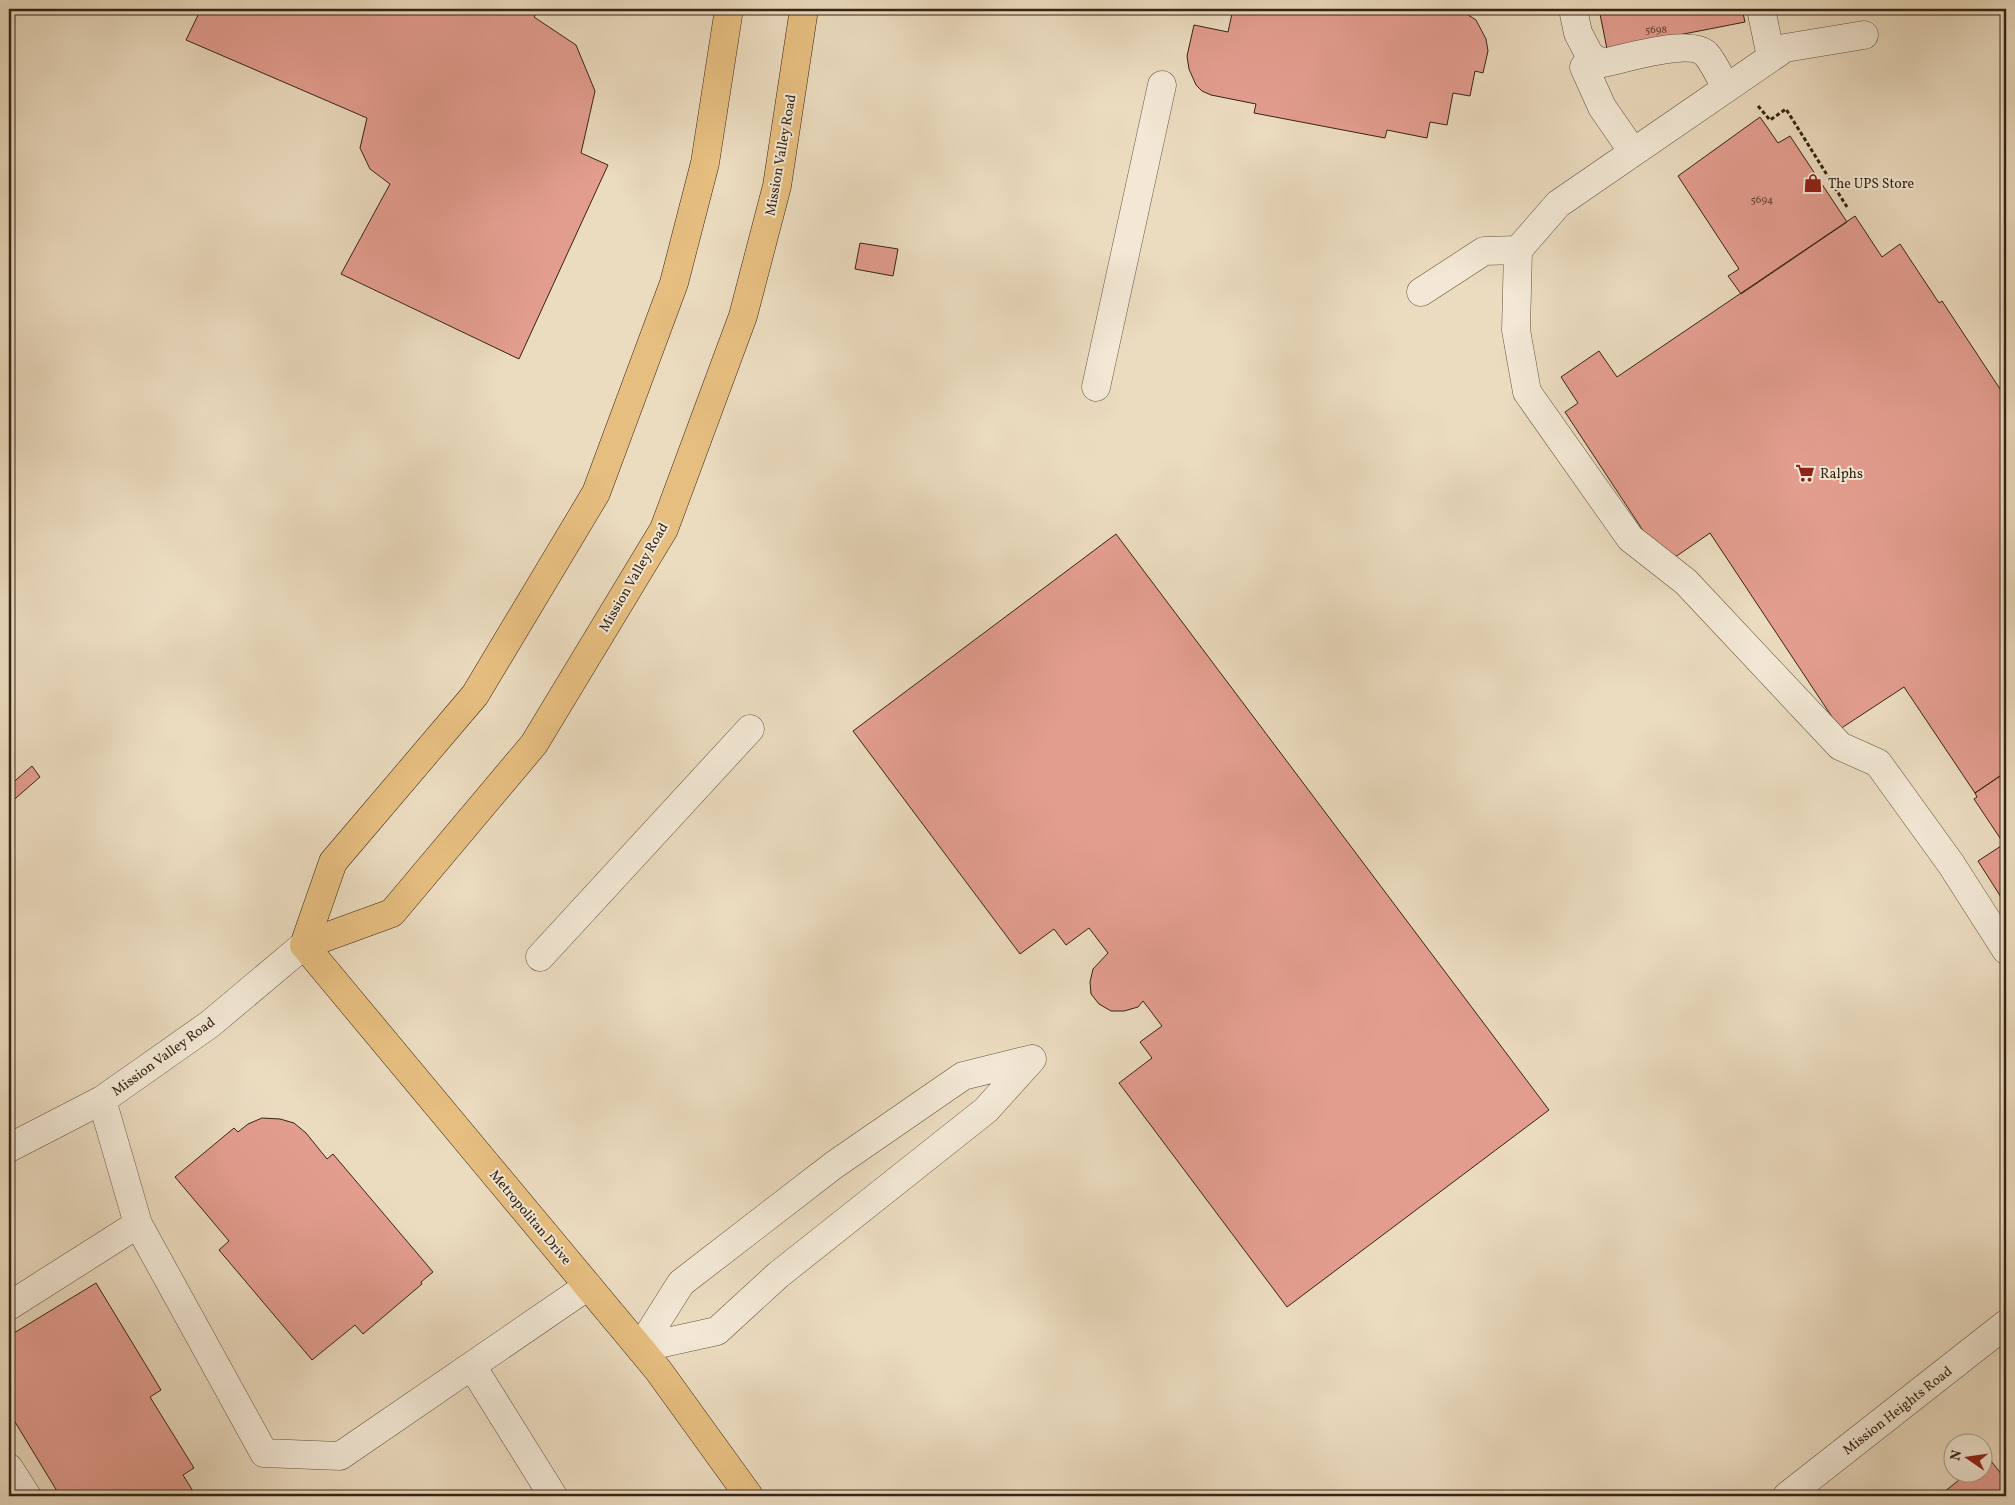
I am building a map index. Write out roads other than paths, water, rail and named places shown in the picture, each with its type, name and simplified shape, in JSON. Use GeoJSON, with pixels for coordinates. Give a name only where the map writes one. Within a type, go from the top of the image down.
{"type":"FeatureCollection","features":[{"type":"Feature","properties":{"kind":"main road"},"geometry":{"type":"LineString","coordinates":[[304,945],[333,862],[475,695],[596,493],[674,283],[705,163],[729,9]]}},
{"type":"Feature","properties":{"kind":"main road","name":"Mission Valley Road"},"geometry":{"type":"LineString","coordinates":[[304,945],[392,912],[534,744],[664,529],[743,316],[777,186],[804,9]]}},
{"type":"Feature","properties":{"kind":"main road","name":"Metropolitan Drive"},"geometry":{"type":"LineString","coordinates":[[304,945],[658,1370],[749,1496]]}},
{"type":"Feature","properties":{"kind":"street"},"geometry":{"type":"LineString","coordinates":[[1573,9],[1578,33],[1592,57],[1603,63],[1668,49],[1693,49],[1705,53],[1735,81]]}},
{"type":"Feature","properties":{"kind":"street"},"geometry":{"type":"LineString","coordinates":[[1761,9],[1771,57]]}},
{"type":"Feature","properties":{"kind":"street"},"geometry":{"type":"LineString","coordinates":[[1864,35],[1784,48],[1558,204],[1518,250],[1516,330],[1527,392],[1630,538],[1686,582],[1840,746],[1878,763],[1952,864],[2006,950]]}},
{"type":"Feature","properties":{"kind":"street"},"geometry":{"type":"LineString","coordinates":[[1592,57],[1584,67],[1602,107],[1633,152]]}},
{"type":"Feature","properties":{"kind":"street"},"geometry":{"type":"LineString","coordinates":[[1096,387],[1162,85]]}},
{"type":"Feature","properties":{"kind":"street"},"geometry":{"type":"LineString","coordinates":[[1421,292],[1484,251],[1518,250]]}},
{"type":"Feature","properties":{"kind":"street"},"geometry":{"type":"LineString","coordinates":[[540,957],[750,729]]}},
{"type":"Feature","properties":{"kind":"street","name":"Mission Valley Road"},"geometry":{"type":"LineString","coordinates":[[9,1148],[102,1100],[210,1024],[304,945]]}},
{"type":"Feature","properties":{"kind":"street"},"geometry":{"type":"LineString","coordinates":[[1032,1059],[986,1110],[778,1275],[717,1331],[640,1348],[681,1283],[834,1165],[963,1076],[1032,1059]]}},
{"type":"Feature","properties":{"kind":"street"},"geometry":{"type":"LineString","coordinates":[[102,1100],[138,1224],[264,1453],[340,1456],[588,1286]]}},
{"type":"Feature","properties":{"kind":"street"},"geometry":{"type":"LineString","coordinates":[[9,1306],[138,1224]]}},
{"type":"Feature","properties":{"kind":"street","name":"Mission Heights Road"},"geometry":{"type":"LineString","coordinates":[[1787,1496],[2006,1324]]}},
{"type":"Feature","properties":{"kind":"street"},"geometry":{"type":"LineString","coordinates":[[472,1366],[553,1496]]}},
{"type":"Feature","properties":{"kind":"street"},"geometry":{"type":"LineString","coordinates":[[9,1468],[27,1496]]}},
{"type":"Feature","properties":{"kind":"place","name":"The UPS Store"},"geometry":{"type":"Point","coordinates":[1813,183]}},
{"type":"Feature","properties":{"kind":"place","name":"Ralphs"},"geometry":{"type":"Point","coordinates":[1805,473]}}]}
